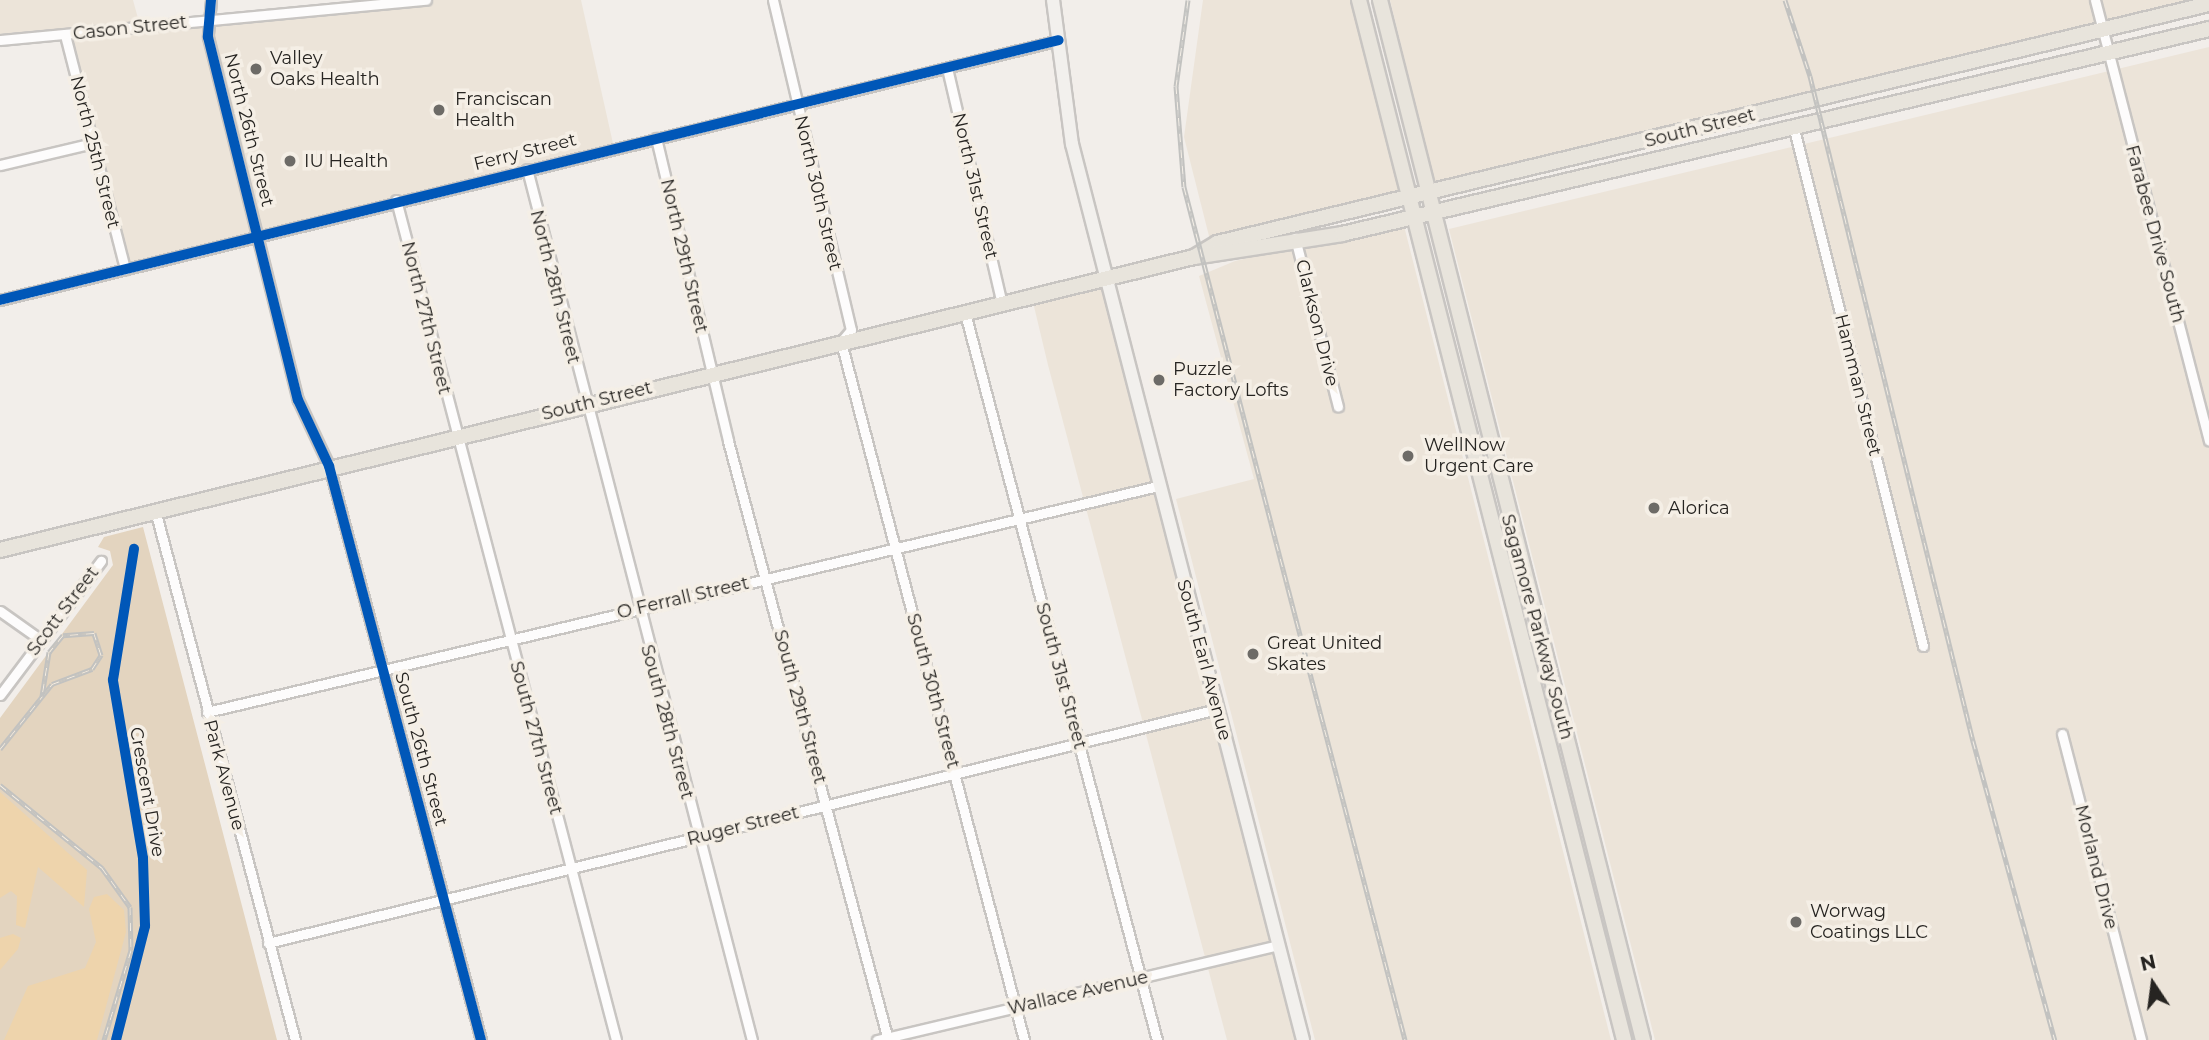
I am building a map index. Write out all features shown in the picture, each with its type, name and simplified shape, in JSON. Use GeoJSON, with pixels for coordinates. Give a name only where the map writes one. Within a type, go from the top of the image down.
{"type":"FeatureCollection","features":[{"type":"Feature","properties":{"kind":"main road","name":"Sagamore Parkway South"},"geometry":{"type":"LineString","coordinates":[[1359,0],[1624,1040]]}},
{"type":"Feature","properties":{"kind":"main road","name":"Sagamore Parkway South"},"geometry":{"type":"LineString","coordinates":[[1380,0],[1643,1040]]}},
{"type":"Feature","properties":{"kind":"main road","name":"South Street"},"geometry":{"type":"LineString","coordinates":[[1194,257],[1211,244],[1408,199],[2101,28],[2209,4]]}},
{"type":"Feature","properties":{"kind":"main road","name":"South Street"},"geometry":{"type":"LineString","coordinates":[[0,551],[329,466],[1194,257],[1413,218],[1793,125],[2209,29]]}},
{"type":"Feature","properties":{"kind":"main road"},"geometry":{"type":"LineString","coordinates":[[1898,80],[1903,99]]}},
{"type":"Feature","properties":{"kind":"street","name":"North 26th Street"},"geometry":{"type":"LineString","coordinates":[[211,0],[209,20],[298,400],[329,466]]}},
{"type":"Feature","properties":{"kind":"street","name":"Cason Street"},"geometry":{"type":"LineString","coordinates":[[0,40],[426,0]]}},
{"type":"Feature","properties":{"kind":"street","name":"North 30th Street"},"geometry":{"type":"LineString","coordinates":[[773,0],[851,330],[841,342]]}},
{"type":"Feature","properties":{"kind":"street","name":"South Earl Avenue"},"geometry":{"type":"LineString","coordinates":[[1053,0],[1072,144],[1158,486],[1303,1040]]}},
{"type":"Feature","properties":{"kind":"street","name":"Farabee Drive South"},"geometry":{"type":"LineString","coordinates":[[2095,0],[2209,442]]}},
{"type":"Feature","properties":{"kind":"street","name":"North 25th Street"},"geometry":{"type":"LineString","coordinates":[[65,35],[125,268]]}},
{"type":"Feature","properties":{"kind":"street","name":"Ferry Street"},"geometry":{"type":"LineString","coordinates":[[0,300],[257,234],[1059,40]]}},
{"type":"Feature","properties":{"kind":"street","name":"North 31st Street"},"geometry":{"type":"LineString","coordinates":[[947,68],[1003,304]]}},
{"type":"Feature","properties":{"kind":"street","name":"Hamman Street"},"geometry":{"type":"LineString","coordinates":[[1793,125],[1923,646]]}},
{"type":"Feature","properties":{"kind":"street","name":"North 29th Street"},"geometry":{"type":"LineString","coordinates":[[656,138],[712,374]]}},
{"type":"Feature","properties":{"kind":"street"},"geometry":{"type":"LineString","coordinates":[[0,165],[93,143]]}},
{"type":"Feature","properties":{"kind":"street","name":"North 28th Street"},"geometry":{"type":"LineString","coordinates":[[527,169],[583,404]]}},
{"type":"Feature","properties":{"kind":"street","name":"North 27th Street"},"geometry":{"type":"LineString","coordinates":[[397,200],[456,435]]}},
{"type":"Feature","properties":{"kind":"street","name":"Clarkson Drive"},"geometry":{"type":"LineString","coordinates":[[1295,238],[1338,407]]}},
{"type":"Feature","properties":{"kind":"street","name":"South 31st Street"},"geometry":{"type":"LineString","coordinates":[[965,313],[1157,1040]]}},
{"type":"Feature","properties":{"kind":"street","name":"South 30th Street"},"geometry":{"type":"LineString","coordinates":[[841,342],[1024,1040]]}},
{"type":"Feature","properties":{"kind":"street","name":"South 29th Street"},"geometry":{"type":"LineString","coordinates":[[712,374],[827,805],[884,1039]]}},
{"type":"Feature","properties":{"kind":"street","name":"South 28th Street"},"geometry":{"type":"LineString","coordinates":[[583,404],[752,1040]]}},
{"type":"Feature","properties":{"kind":"street","name":"South 27th Street"},"geometry":{"type":"LineString","coordinates":[[456,435],[616,1040]]}},
{"type":"Feature","properties":{"kind":"street","name":"South 26th Street"},"geometry":{"type":"LineString","coordinates":[[329,466],[481,1040]]}},
{"type":"Feature","properties":{"kind":"street","name":"O Ferrall Street"},"geometry":{"type":"LineString","coordinates":[[207,712],[1158,486]]}},
{"type":"Feature","properties":{"kind":"street","name":"Park Avenue"},"geometry":{"type":"LineString","coordinates":[[155,510],[295,1040]]}},
{"type":"Feature","properties":{"kind":"street","name":"Scott Street"},"geometry":{"type":"LineString","coordinates":[[0,695],[101,561]]}},
{"type":"Feature","properties":{"kind":"street"},"geometry":{"type":"LineString","coordinates":[[0,611],[41,640]]}},
{"type":"Feature","properties":{"kind":"street","name":"Ruger Street"},"geometry":{"type":"LineString","coordinates":[[268,943],[1217,709]]}},
{"type":"Feature","properties":{"kind":"street","name":"Morland Drive"},"geometry":{"type":"LineString","coordinates":[[2062,734],[2140,1040]]}},
{"type":"Feature","properties":{"kind":"street","name":"Wallace Avenue"},"geometry":{"type":"LineString","coordinates":[[884,1039],[1278,945]]}},
{"type":"Feature","properties":{"kind":"shaded area"},"geometry":{"type":"Polygon","coordinates":[[[0,0],[133,0],[139,22],[0,34],[0,0]]]}},
{"type":"Feature","properties":{"kind":"shaded area"},"geometry":{"type":"Polygon","coordinates":[[[426,0],[581,0],[614,148],[125,269],[66,35],[426,0]]]}},
{"type":"Feature","properties":{"kind":"shaded area"},"geometry":{"type":"Polygon","coordinates":[[[1203,0],[1359,0],[1408,199],[1211,244],[1184,137],[1203,0]]]}},
{"type":"Feature","properties":{"kind":"shaded area"},"geometry":{"type":"Polygon","coordinates":[[[1390,0],[2209,0],[1435,185],[1390,0]]]}},
{"type":"Feature","properties":{"kind":"shaded area"},"geometry":{"type":"Polygon","coordinates":[[[2209,47],[2209,1040],[1655,1040],[1449,229],[2209,47]]]}},
{"type":"Feature","properties":{"kind":"shaded area"},"geometry":{"type":"Polygon","coordinates":[[[1403,222],[1611,1040],[1315,1040],[1176,499],[1254,479],[1199,276],[1235,261],[1403,222]]]}},
{"type":"Feature","properties":{"kind":"shaded area"},"geometry":{"type":"Polygon","coordinates":[[[1106,279],[1303,1040],[1227,1040],[1048,365],[1032,298],[1106,279]]]}},
{"type":"Feature","properties":{"kind":"shaded area"},"geometry":{"type":"Polygon","coordinates":[[[143,527],[277,1040],[0,1040],[0,718],[113,565],[110,551],[98,547],[104,537],[143,527]]]}},
{"type":"Feature","properties":{"kind":"shaded area"},"geometry":{"type":"Polygon","coordinates":[[[0,792],[87,870],[84,907],[38,867],[25,928],[16,925],[17,896],[11,891],[0,898],[0,792]]]}},
{"type":"Feature","properties":{"kind":"shaded area"},"geometry":{"type":"Polygon","coordinates":[[[107,894],[124,910],[126,932],[97,1040],[4,1040],[28,986],[85,968],[96,942],[89,909],[94,897],[107,894]]]}},
{"type":"Feature","properties":{"kind":"shaded area"},"geometry":{"type":"Polygon","coordinates":[[[13,934],[21,938],[18,949],[0,970],[0,938],[13,934]]]}},
{"type":"Feature","properties":{"kind":"railway"},"geometry":{"type":"LineString","coordinates":[[1188,0],[1176,86],[1184,187],[1405,1040]]}},
{"type":"Feature","properties":{"kind":"railway"},"geometry":{"type":"LineString","coordinates":[[1785,0],[1810,76],[1973,741],[2055,1040]]}},
{"type":"Feature","properties":{"kind":"railway"},"geometry":{"type":"LineString","coordinates":[[0,749],[52,684],[92,669],[101,655],[94,633],[63,635],[49,652],[42,696]]}},
{"type":"Feature","properties":{"kind":"railway"},"geometry":{"type":"LineString","coordinates":[[0,785],[102,868],[130,907],[131,950],[104,1040]]}},
{"type":"Feature","properties":{"kind":"cycle path"},"geometry":{"type":"LineString","coordinates":[[211,0],[208,37],[298,400],[329,466],[481,1040]]}},
{"type":"Feature","properties":{"kind":"cycle path"},"geometry":{"type":"LineString","coordinates":[[0,300],[1059,40]]}},
{"type":"Feature","properties":{"kind":"cycle path","name":"Crescent Drive"},"geometry":{"type":"LineString","coordinates":[[116,1040],[145,926],[143,858],[113,680],[134,549]]}},
{"type":"Feature","properties":{"kind":"place","name":"Valley Oaks Health"},"geometry":{"type":"Point","coordinates":[256,69]}},
{"type":"Feature","properties":{"kind":"place","name":"Franciscan Health"},"geometry":{"type":"Point","coordinates":[439,110]}},
{"type":"Feature","properties":{"kind":"place","name":"IU Health"},"geometry":{"type":"Point","coordinates":[290,161]}},
{"type":"Feature","properties":{"kind":"place","name":"Puzzle Factory Lofts"},"geometry":{"type":"Point","coordinates":[1159,380]}},
{"type":"Feature","properties":{"kind":"place","name":"WellNow Urgent Care"},"geometry":{"type":"Point","coordinates":[1408,456]}},
{"type":"Feature","properties":{"kind":"place","name":"Alorica"},"geometry":{"type":"Point","coordinates":[1654,508]}},
{"type":"Feature","properties":{"kind":"place","name":"Great United Skates"},"geometry":{"type":"Point","coordinates":[1253,654]}},
{"type":"Feature","properties":{"kind":"place","name":"Worwag Coatings LLC"},"geometry":{"type":"Point","coordinates":[1796,922]}}]}
